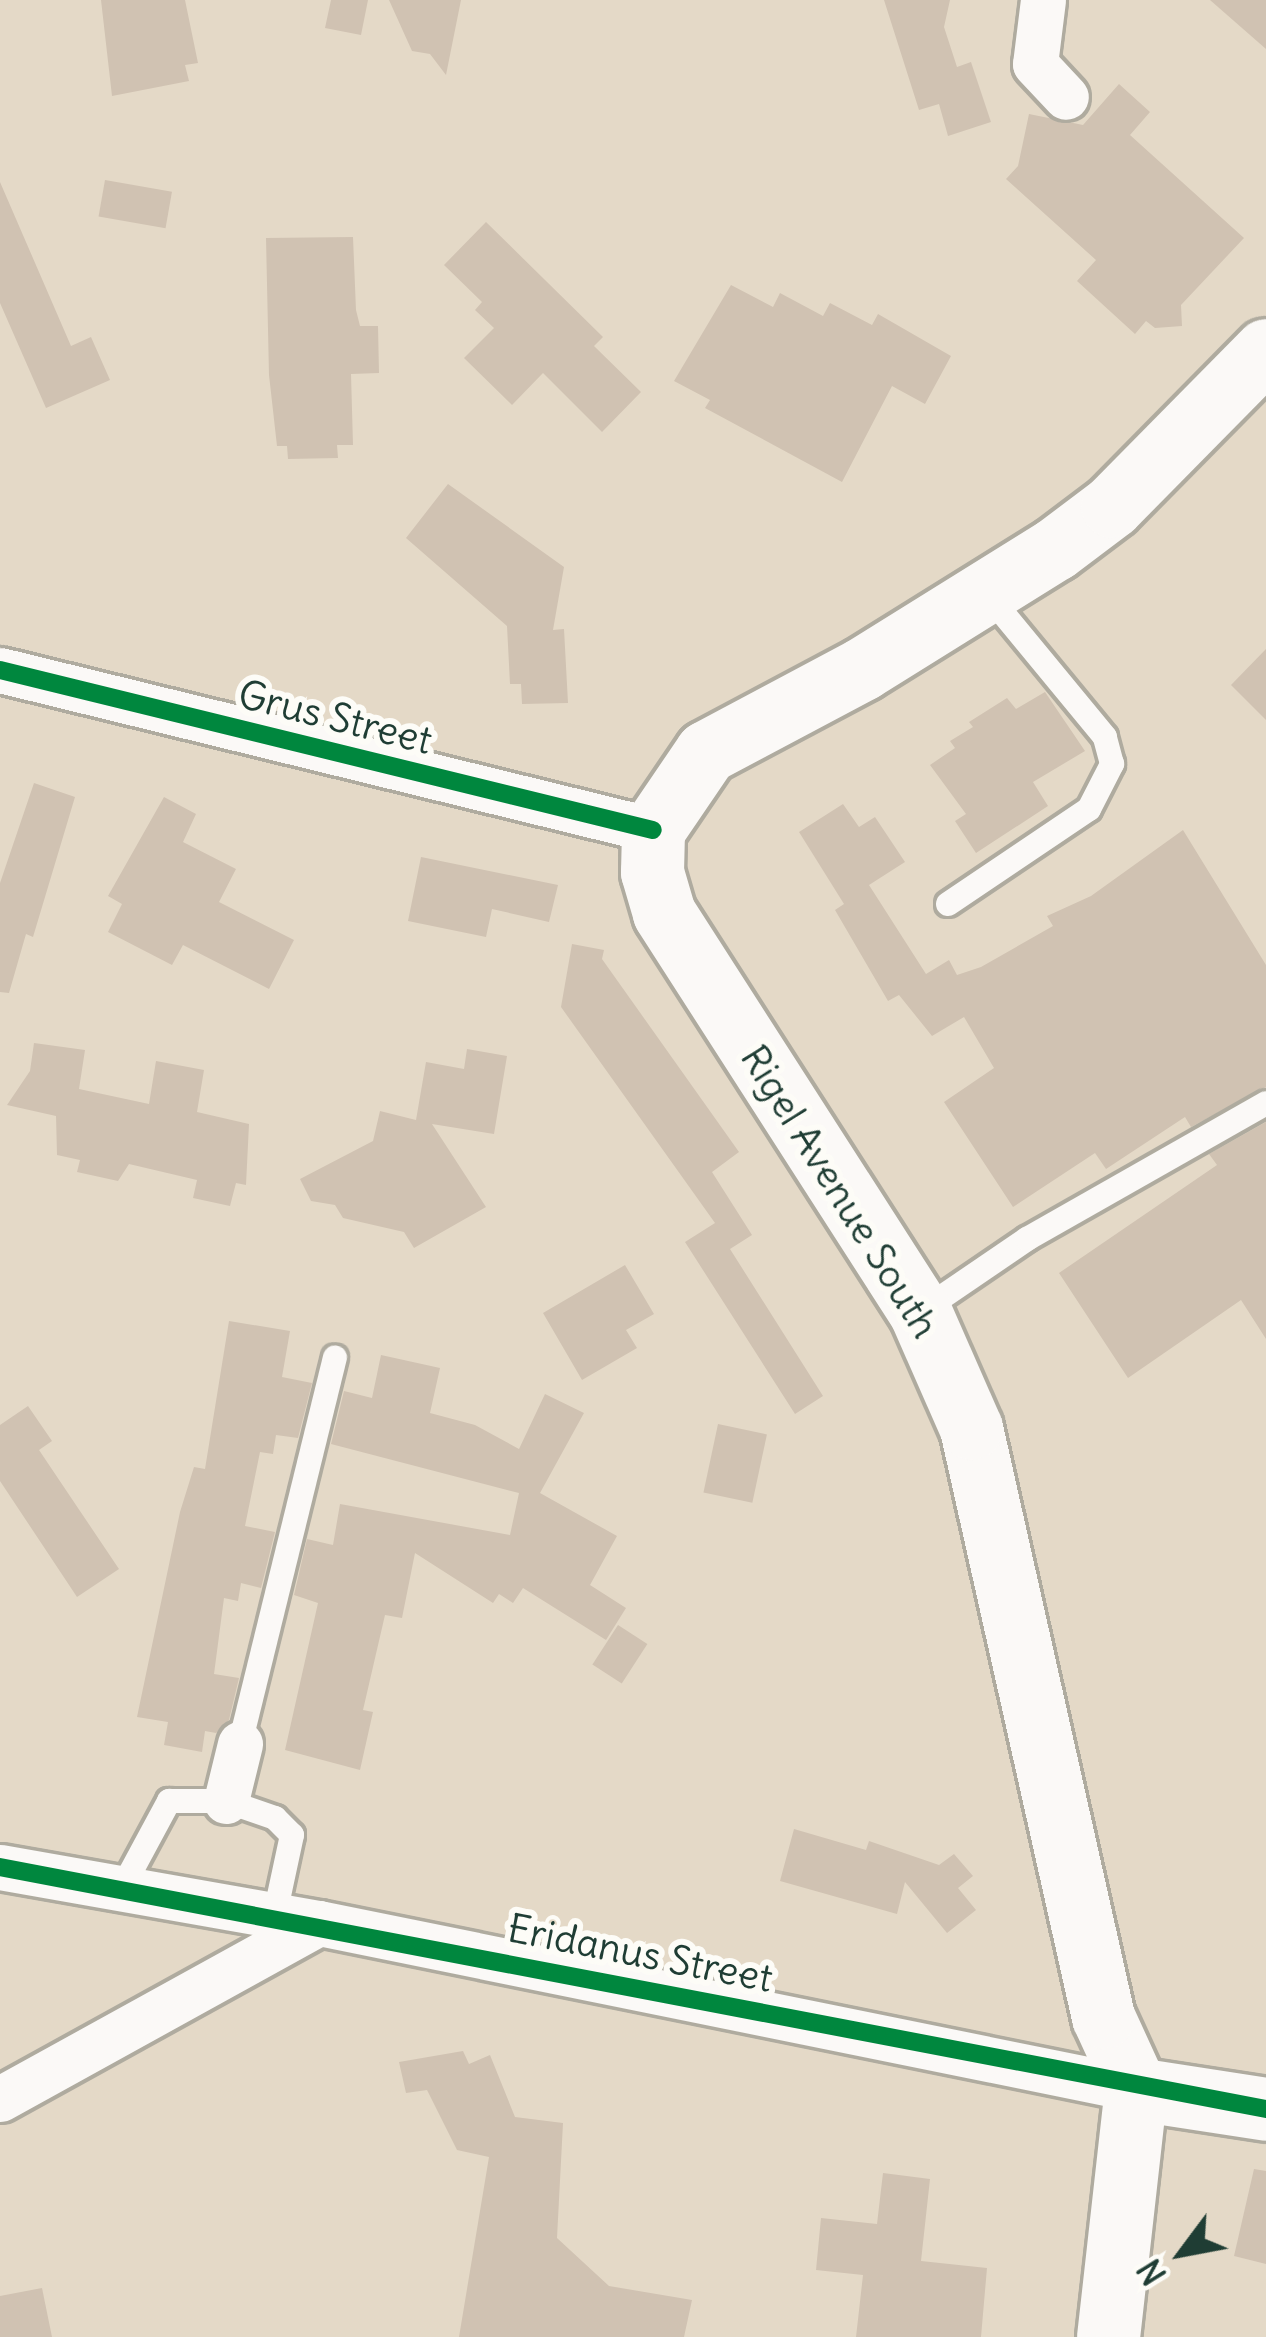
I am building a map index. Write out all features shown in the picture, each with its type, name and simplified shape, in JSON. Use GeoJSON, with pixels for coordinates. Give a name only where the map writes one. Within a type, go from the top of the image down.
{"type":"FeatureCollection","features":[{"type":"Feature","properties":{"kind":"main road"},"geometry":{"type":"LineString","coordinates":[[653,830],[706,752],[986,592],[1112,506],[1266,350]]}},
{"type":"Feature","properties":{"kind":"main road","name":"Rigel Avenue South"},"geometry":{"type":"LineString","coordinates":[[653,830],[652,872],[664,913],[920,1312],[970,1428],[1102,2017],[1136,2089]]}},
{"type":"Feature","properties":{"kind":"main road"},"geometry":{"type":"LineString","coordinates":[[1108,2337],[1136,2089]]}},
{"type":"Feature","properties":{"kind":"main road","name":"Eridanus Street"},"geometry":{"type":"LineString","coordinates":[[1136,2089],[1266,2109]]}},
{"type":"Feature","properties":{"kind":"street"},"geometry":{"type":"LineString","coordinates":[[1043,0],[1035,64],[1066,97]]}},
{"type":"Feature","properties":{"kind":"street","name":"Grus Street"},"geometry":{"type":"LineString","coordinates":[[0,670],[653,830]]}},
{"type":"Feature","properties":{"kind":"street"},"geometry":{"type":"LineString","coordinates":[[226,1801],[240,1744]]}},
{"type":"Feature","properties":{"kind":"street","name":"Eridanus Street"},"geometry":{"type":"LineString","coordinates":[[0,1867],[119,1894],[319,1923],[1136,2089]]}},
{"type":"Feature","properties":{"kind":"street"},"geometry":{"type":"LineString","coordinates":[[0,2099],[319,1923]]}},
{"type":"Feature","properties":{"kind":"lane"},"geometry":{"type":"LineString","coordinates":[[948,904],[1089,809],[1112,764],[1105,737],[986,592]]}},
{"type":"Feature","properties":{"kind":"lane"},"geometry":{"type":"LineString","coordinates":[[920,1312],[1027,1239],[1266,1103]]}},
{"type":"Feature","properties":{"kind":"lane"},"geometry":{"type":"LineString","coordinates":[[240,1744],[335,1358]]}},
{"type":"Feature","properties":{"kind":"lane"},"geometry":{"type":"LineString","coordinates":[[119,1894],[169,1801],[226,1801],[275,1818],[292,1835],[274,1918]]}},
{"type":"Feature","properties":{"kind":"building"},"geometry":{"type":"Polygon","coordinates":[[[101,0],[185,0],[198,63],[185,65],[189,81],[112,96],[101,0]]]}},
{"type":"Feature","properties":{"kind":"building"},"geometry":{"type":"Polygon","coordinates":[[[331,0],[368,0],[361,35],[325,28],[331,0]]]}},
{"type":"Feature","properties":{"kind":"building"},"geometry":{"type":"Polygon","coordinates":[[[389,0],[461,0],[446,75],[430,54],[412,51],[389,0]]]}},
{"type":"Feature","properties":{"kind":"building"},"geometry":{"type":"Polygon","coordinates":[[[884,0],[950,0],[944,27],[957,67],[971,62],[991,122],[948,136],[939,104],[919,110],[884,0]]]}},
{"type":"Feature","properties":{"kind":"building"},"geometry":{"type":"Polygon","coordinates":[[[1210,0],[1266,0],[1266,49],[1210,0]]]}},
{"type":"Feature","properties":{"kind":"building"},"geometry":{"type":"Polygon","coordinates":[[[1119,84],[1150,112],[1130,135],[1244,238],[1181,305],[1182,326],[1155,328],[1146,321],[1135,334],[1077,281],[1096,260],[1006,179],[1018,166],[1029,114],[1083,125],[1119,84]]]}},
{"type":"Feature","properties":{"kind":"building"},"geometry":{"type":"Polygon","coordinates":[[[105,180],[172,192],[166,228],[99,216],[105,180]]]}},
{"type":"Feature","properties":{"kind":"building"},"geometry":{"type":"Polygon","coordinates":[[[0,182],[71,346],[91,337],[110,380],[46,408],[0,303],[0,182]]]}},
{"type":"Feature","properties":{"kind":"building"},"geometry":{"type":"Polygon","coordinates":[[[486,222],[603,337],[594,346],[641,392],[602,432],[543,373],[512,405],[464,358],[494,328],[475,310],[482,302],[444,265],[486,222]]]}},
{"type":"Feature","properties":{"kind":"building"},"geometry":{"type":"Polygon","coordinates":[[[353,237],[356,310],[360,326],[378,326],[379,373],[351,374],[353,445],[337,445],[338,458],[288,459],[287,446],[277,446],[269,375],[266,238],[353,237]]]}},
{"type":"Feature","properties":{"kind":"building"},"geometry":{"type":"Polygon","coordinates":[[[731,285],[773,307],[780,293],[823,316],[830,303],[872,325],[878,314],[951,356],[925,404],[892,386],[842,482],[705,408],[710,400],[674,381],[731,285]]]}},
{"type":"Feature","properties":{"kind":"building"},"geometry":{"type":"Polygon","coordinates":[[[448,484],[564,567],[553,630],[564,629],[568,703],[522,704],[521,684],[510,684],[507,626],[406,538],[448,484]]]}},
{"type":"Feature","properties":{"kind":"building"},"geometry":{"type":"Polygon","coordinates":[[[1266,649],[1266,720],[1231,685],[1266,649]]]}},
{"type":"Feature","properties":{"kind":"building"},"geometry":{"type":"Polygon","coordinates":[[[1045,692],[1085,751],[1033,782],[1048,806],[976,853],[955,821],[966,814],[930,765],[955,748],[950,741],[973,727],[969,722],[1007,698],[1016,709],[1045,692]]]}},
{"type":"Feature","properties":{"kind":"building"},"geometry":{"type":"Polygon","coordinates":[[[34,783],[75,797],[33,937],[26,934],[9,993],[0,992],[0,883],[34,783]]]}},
{"type":"Feature","properties":{"kind":"building"},"geometry":{"type":"Polygon","coordinates":[[[164,797],[196,814],[183,842],[236,869],[219,902],[294,940],[269,989],[183,945],[172,965],[108,932],[122,904],[108,896],[164,797]]]}},
{"type":"Feature","properties":{"kind":"building"},"geometry":{"type":"Polygon","coordinates":[[[843,804],[859,827],[875,817],[905,862],[869,885],[926,974],[949,960],[957,975],[981,967],[1053,926],[1047,916],[1091,896],[1183,830],[1266,965],[1266,1087],[1191,1127],[1185,1117],[1106,1169],[1095,1153],[1013,1207],[944,1102],[994,1068],[964,1017],[932,1036],[899,995],[888,1001],[835,910],[844,904],[799,832],[843,804]]]}},
{"type":"Feature","properties":{"kind":"building"},"geometry":{"type":"Polygon","coordinates":[[[421,857],[558,885],[549,922],[492,909],[486,937],[408,921],[421,857]]]}},
{"type":"Feature","properties":{"kind":"building"},"geometry":{"type":"Polygon","coordinates":[[[572,944],[604,950],[602,959],[739,1152],[712,1172],[752,1235],[730,1249],[823,1396],[795,1414],[685,1242],[715,1223],[561,1007],[572,944]]]}},
{"type":"Feature","properties":{"kind":"building"},"geometry":{"type":"Polygon","coordinates":[[[34,1043],[85,1050],[79,1089],[149,1104],[156,1061],[204,1070],[197,1112],[249,1124],[246,1185],[236,1183],[230,1206],[193,1198],[197,1180],[129,1164],[118,1181],[77,1172],[80,1160],[57,1155],[56,1116],[7,1105],[30,1071],[34,1043]]]}},
{"type":"Feature","properties":{"kind":"building"},"geometry":{"type":"Polygon","coordinates":[[[467,1049],[507,1056],[494,1134],[432,1124],[486,1207],[414,1248],[404,1232],[343,1218],[335,1205],[311,1201],[300,1179],[373,1141],[380,1111],[416,1120],[426,1062],[464,1069],[467,1049]]]}},
{"type":"Feature","properties":{"kind":"building"},"geometry":{"type":"Polygon","coordinates":[[[1266,1122],[1266,1339],[1241,1300],[1128,1378],[1059,1273],[1217,1165],[1209,1154],[1266,1122]]]}},
{"type":"Feature","properties":{"kind":"building"},"geometry":{"type":"Polygon","coordinates":[[[625,1265],[654,1314],[626,1330],[637,1348],[582,1380],[543,1313],[625,1265]]]}},
{"type":"Feature","properties":{"kind":"building"},"geometry":{"type":"Polygon","coordinates":[[[229,1321],[290,1331],[282,1377],[312,1383],[298,1438],[276,1435],[273,1454],[260,1452],[245,1526],[275,1532],[261,1588],[241,1583],[238,1601],[224,1598],[214,1674],[239,1678],[229,1720],[216,1733],[205,1731],[202,1752],[164,1745],[168,1722],[137,1717],[180,1512],[194,1467],[205,1469],[229,1321]]]}},
{"type":"Feature","properties":{"kind":"building"},"geometry":{"type":"Polygon","coordinates":[[[381,1355],[440,1368],[430,1413],[475,1425],[519,1449],[545,1394],[584,1413],[540,1493],[617,1536],[590,1585],[626,1608],[606,1640],[523,1588],[513,1603],[499,1594],[493,1603],[415,1553],[402,1618],[385,1615],[363,1710],[373,1712],[360,1770],[285,1750],[318,1603],[294,1595],[307,1539],[333,1545],[340,1504],[510,1535],[519,1493],[331,1444],[344,1391],[372,1398],[381,1355]]]}},
{"type":"Feature","properties":{"kind":"building"},"geometry":{"type":"Polygon","coordinates":[[[28,1406],[52,1441],[39,1450],[119,1569],[77,1597],[0,1481],[0,1425],[28,1406]]]}},
{"type":"Feature","properties":{"kind":"building"},"geometry":{"type":"Polygon","coordinates":[[[718,1424],[767,1434],[752,1503],[703,1492],[718,1424]]]}},
{"type":"Feature","properties":{"kind":"building"},"geometry":{"type":"Polygon","coordinates":[[[618,1625],[647,1644],[622,1683],[592,1664],[618,1625]]]}},
{"type":"Feature","properties":{"kind":"building"},"geometry":{"type":"Polygon","coordinates":[[[794,1829],[866,1850],[869,1841],[939,1865],[954,1854],[973,1876],[958,1888],[976,1910],[947,1933],[905,1882],[897,1914],[780,1881],[794,1829]]]}},
{"type":"Feature","properties":{"kind":"building"},"geometry":{"type":"Polygon","coordinates":[[[463,2051],[469,2064],[490,2055],[515,2117],[563,2123],[557,2238],[609,2286],[692,2300],[684,2337],[459,2337],[489,2157],[457,2150],[427,2090],[406,2093],[399,2062],[463,2051]]]}},
{"type":"Feature","properties":{"kind":"building"},"geometry":{"type":"Polygon","coordinates":[[[1254,2169],[1266,2171],[1266,2264],[1234,2256],[1254,2169]]]}},
{"type":"Feature","properties":{"kind":"building"},"geometry":{"type":"Polygon","coordinates":[[[883,2173],[930,2179],[921,2261],[987,2268],[981,2337],[856,2337],[863,2275],[816,2270],[821,2218],[877,2224],[883,2173]]]}},
{"type":"Feature","properties":{"kind":"building"},"geometry":{"type":"Polygon","coordinates":[[[42,2288],[52,2337],[0,2337],[0,2296],[42,2288]]]}},
{"type":"Feature","properties":{"kind":"cycle path"},"geometry":{"type":"LineString","coordinates":[[0,670],[653,830]]}},
{"type":"Feature","properties":{"kind":"cycle path"},"geometry":{"type":"LineString","coordinates":[[0,1867],[1266,2109]]}}]}
